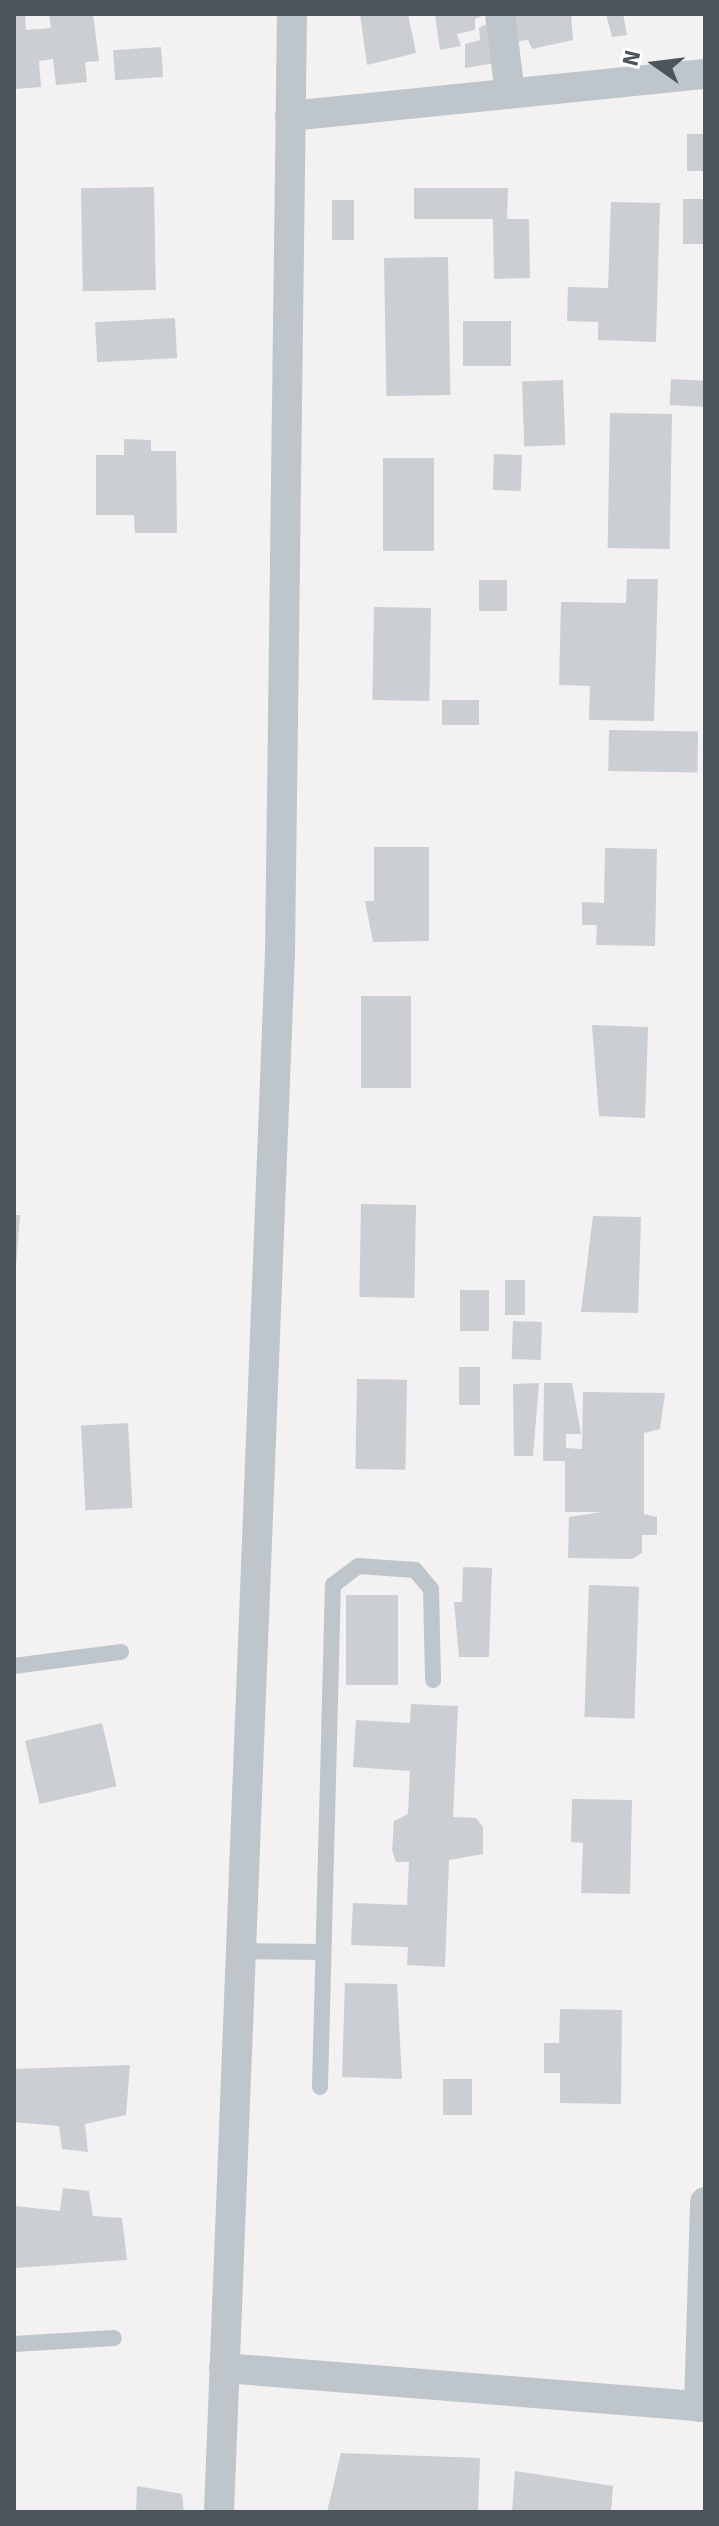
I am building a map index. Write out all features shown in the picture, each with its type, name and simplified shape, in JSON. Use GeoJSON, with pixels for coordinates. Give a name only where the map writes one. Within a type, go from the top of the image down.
{"type":"FeatureCollection","features":[{"type":"Feature","properties":{"kind":"street"},"geometry":{"type":"LineString","coordinates":[[219,2512],[280,954],[292,14]]}},
{"type":"Feature","properties":{"kind":"street"},"geometry":{"type":"LineString","coordinates":[[500,14],[510,93]]}},
{"type":"Feature","properties":{"kind":"street"},"geometry":{"type":"LineString","coordinates":[[290,116],[705,74]]}},
{"type":"Feature","properties":{"kind":"street"},"geometry":{"type":"LineString","coordinates":[[224,2368],[702,2407],[705,2202]]}},
{"type":"Feature","properties":{"kind":"lane"},"geometry":{"type":"LineString","coordinates":[[320,2087],[333,1585],[358,1566],[415,1570],[431,1589],[433,1680]]}},
{"type":"Feature","properties":{"kind":"lane"},"geometry":{"type":"LineString","coordinates":[[14,1666],[121,1652]]}},
{"type":"Feature","properties":{"kind":"lane"},"geometry":{"type":"LineString","coordinates":[[241,1951],[323,1952]]}},
{"type":"Feature","properties":{"kind":"lane"},"geometry":{"type":"LineString","coordinates":[[14,2344],[114,2338]]}},
{"type":"Feature","properties":{"kind":"building"},"geometry":{"type":"Polygon","coordinates":[[[14,14],[25,14],[26,30],[51,28],[49,14],[93,14],[99,61],[85,62],[87,82],[56,85],[53,59],[39,61],[41,87],[14,89],[14,14]]]}},
{"type":"Feature","properties":{"kind":"building"},"geometry":{"type":"Polygon","coordinates":[[[360,14],[408,14],[416,53],[367,65],[360,14]]]}},
{"type":"Feature","properties":{"kind":"building"},"geometry":{"type":"Polygon","coordinates":[[[435,14],[487,14],[475,19],[475,30],[457,34],[461,46],[440,50],[435,14]]]}},
{"type":"Feature","properties":{"kind":"building"},"geometry":{"type":"Polygon","coordinates":[[[509,14],[571,14],[573,40],[532,49],[528,40],[511,42],[509,14]]]}},
{"type":"Feature","properties":{"kind":"building"},"geometry":{"type":"Polygon","coordinates":[[[606,14],[623,14],[627,35],[612,37],[606,14]]]}},
{"type":"Feature","properties":{"kind":"building"},"geometry":{"type":"Polygon","coordinates":[[[488,23],[495,63],[465,68],[465,44],[480,40],[479,28],[488,23]]]}},
{"type":"Feature","properties":{"kind":"building"},"geometry":{"type":"Polygon","coordinates":[[[161,47],[163,77],[115,80],[113,50],[161,47]]]}},
{"type":"Feature","properties":{"kind":"building"},"geometry":{"type":"Polygon","coordinates":[[[687,134],[705,134],[705,171],[687,171],[687,134]]]}},
{"type":"Feature","properties":{"kind":"building"},"geometry":{"type":"Polygon","coordinates":[[[154,187],[156,290],[83,291],[81,188],[154,187]]]}},
{"type":"Feature","properties":{"kind":"building"},"geometry":{"type":"Polygon","coordinates":[[[414,188],[508,188],[507,219],[529,219],[530,278],[494,279],[493,219],[414,219],[414,188]]]}},
{"type":"Feature","properties":{"kind":"building"},"geometry":{"type":"Polygon","coordinates":[[[683,199],[705,199],[705,244],[683,244],[683,199]]]}},
{"type":"Feature","properties":{"kind":"building"},"geometry":{"type":"Polygon","coordinates":[[[332,200],[354,200],[354,240],[332,240],[332,200]]]}},
{"type":"Feature","properties":{"kind":"building"},"geometry":{"type":"Polygon","coordinates":[[[611,202],[660,203],[656,342],[598,340],[598,322],[567,321],[568,287],[608,288],[611,202]]]}},
{"type":"Feature","properties":{"kind":"building"},"geometry":{"type":"Polygon","coordinates":[[[448,257],[450,395],[386,396],[384,258],[448,257]]]}},
{"type":"Feature","properties":{"kind":"building"},"geometry":{"type":"Polygon","coordinates":[[[175,318],[177,358],[97,362],[95,322],[175,318]]]}},
{"type":"Feature","properties":{"kind":"building"},"geometry":{"type":"Polygon","coordinates":[[[463,321],[511,321],[511,366],[463,366],[463,321]]]}},
{"type":"Feature","properties":{"kind":"building"},"geometry":{"type":"Polygon","coordinates":[[[671,379],[705,381],[704,407],[670,405],[671,379]]]}},
{"type":"Feature","properties":{"kind":"building"},"geometry":{"type":"Polygon","coordinates":[[[563,380],[565,445],[524,446],[522,381],[563,380]]]}},
{"type":"Feature","properties":{"kind":"building"},"geometry":{"type":"Polygon","coordinates":[[[610,413],[672,414],[670,549],[608,548],[610,413]]]}},
{"type":"Feature","properties":{"kind":"building"},"geometry":{"type":"Polygon","coordinates":[[[124,439],[151,440],[151,451],[176,451],[177,533],[135,533],[134,515],[96,515],[96,455],[124,455],[124,439]]]}},
{"type":"Feature","properties":{"kind":"building"},"geometry":{"type":"Polygon","coordinates":[[[494,454],[522,455],[521,491],[493,490],[494,454]]]}},
{"type":"Feature","properties":{"kind":"building"},"geometry":{"type":"Polygon","coordinates":[[[383,458],[434,458],[434,551],[383,551],[383,458]]]}},
{"type":"Feature","properties":{"kind":"building"},"geometry":{"type":"Polygon","coordinates":[[[627,579],[658,579],[654,721],[589,720],[590,686],[559,685],[561,602],[626,603],[627,579]]]}},
{"type":"Feature","properties":{"kind":"building"},"geometry":{"type":"Polygon","coordinates":[[[479,580],[507,580],[507,611],[479,611],[479,580]]]}},
{"type":"Feature","properties":{"kind":"building"},"geometry":{"type":"Polygon","coordinates":[[[374,607],[431,608],[429,701],[372,700],[374,607]]]}},
{"type":"Feature","properties":{"kind":"building"},"geometry":{"type":"Polygon","coordinates":[[[442,700],[479,700],[479,725],[442,725],[442,700]]]}},
{"type":"Feature","properties":{"kind":"building"},"geometry":{"type":"Polygon","coordinates":[[[609,730],[698,732],[697,773],[608,771],[609,730]]]}},
{"type":"Feature","properties":{"kind":"building"},"geometry":{"type":"Polygon","coordinates":[[[374,847],[429,847],[429,941],[373,942],[365,901],[374,901],[374,847]]]}},
{"type":"Feature","properties":{"kind":"building"},"geometry":{"type":"Polygon","coordinates":[[[605,848],[657,849],[655,946],[596,945],[597,925],[582,925],[582,902],[604,903],[605,848]]]}},
{"type":"Feature","properties":{"kind":"building"},"geometry":{"type":"Polygon","coordinates":[[[361,996],[411,996],[411,1088],[361,1088],[361,996]]]}},
{"type":"Feature","properties":{"kind":"building"},"geometry":{"type":"Polygon","coordinates":[[[592,1025],[648,1027],[645,1118],[599,1116],[592,1025]]]}},
{"type":"Feature","properties":{"kind":"building"},"geometry":{"type":"Polygon","coordinates":[[[361,1204],[416,1205],[414,1298],[359,1297],[361,1204]]]}},
{"type":"Feature","properties":{"kind":"building"},"geometry":{"type":"Polygon","coordinates":[[[14,1215],[20,1215],[16,1265],[14,1265],[14,1215]]]}},
{"type":"Feature","properties":{"kind":"building"},"geometry":{"type":"Polygon","coordinates":[[[593,1216],[641,1217],[638,1313],[581,1312],[593,1216]]]}},
{"type":"Feature","properties":{"kind":"building"},"geometry":{"type":"Polygon","coordinates":[[[505,1280],[525,1280],[525,1315],[505,1315],[505,1280]]]}},
{"type":"Feature","properties":{"kind":"building"},"geometry":{"type":"Polygon","coordinates":[[[460,1290],[489,1290],[489,1331],[460,1331],[460,1290]]]}},
{"type":"Feature","properties":{"kind":"building"},"geometry":{"type":"Polygon","coordinates":[[[513,1321],[542,1322],[541,1360],[512,1359],[513,1321]]]}},
{"type":"Feature","properties":{"kind":"building"},"geometry":{"type":"Polygon","coordinates":[[[459,1367],[480,1367],[480,1405],[459,1405],[459,1367]]]}},
{"type":"Feature","properties":{"kind":"building"},"geometry":{"type":"Polygon","coordinates":[[[357,1379],[407,1380],[405,1470],[355,1469],[357,1379]]]}},
{"type":"Feature","properties":{"kind":"building"},"geometry":{"type":"Polygon","coordinates":[[[539,1383],[533,1456],[514,1456],[513,1384],[539,1383]]]}},
{"type":"Feature","properties":{"kind":"building"},"geometry":{"type":"Polygon","coordinates":[[[544,1383],[572,1383],[581,1434],[566,1434],[566,1448],[582,1449],[583,1392],[665,1393],[660,1429],[644,1433],[644,1514],[657,1517],[657,1535],[642,1535],[642,1553],[632,1559],[568,1558],[569,1517],[602,1512],[565,1512],[565,1461],[543,1461],[544,1383]]]}},
{"type":"Feature","properties":{"kind":"building"},"geometry":{"type":"Polygon","coordinates":[[[128,1423],[132,1508],[86,1510],[81,1425],[128,1423]]]}},
{"type":"Feature","properties":{"kind":"building"},"geometry":{"type":"Polygon","coordinates":[[[463,1567],[492,1568],[489,1657],[459,1657],[454,1602],[462,1602],[463,1567]]]}},
{"type":"Feature","properties":{"kind":"building"},"geometry":{"type":"Polygon","coordinates":[[[589,1585],[639,1587],[634,1719],[584,1717],[589,1585]]]}},
{"type":"Feature","properties":{"kind":"building"},"geometry":{"type":"Polygon","coordinates":[[[346,1595],[398,1595],[398,1685],[346,1685],[346,1595]]]}},
{"type":"Feature","properties":{"kind":"building"},"geometry":{"type":"Polygon","coordinates":[[[411,1704],[458,1706],[453,1817],[476,1818],[483,1827],[483,1854],[449,1860],[445,1967],[407,1965],[408,1947],[351,1945],[353,1903],[407,1905],[409,1862],[396,1862],[392,1850],[394,1821],[408,1814],[410,1771],[353,1767],[356,1720],[410,1723],[411,1704]]]}},
{"type":"Feature","properties":{"kind":"building"},"geometry":{"type":"Polygon","coordinates":[[[102,1723],[117,1786],[40,1804],[25,1741],[102,1723]]]}},
{"type":"Feature","properties":{"kind":"building"},"geometry":{"type":"Polygon","coordinates":[[[572,1799],[632,1800],[630,1894],[581,1893],[583,1843],[571,1842],[572,1799]]]}},
{"type":"Feature","properties":{"kind":"building"},"geometry":{"type":"Polygon","coordinates":[[[345,1983],[397,1984],[402,2079],[342,2077],[345,1983]]]}},
{"type":"Feature","properties":{"kind":"building"},"geometry":{"type":"Polygon","coordinates":[[[560,2009],[622,2010],[621,2104],[560,2103],[560,2073],[544,2073],[544,2043],[559,2043],[560,2009]]]}},
{"type":"Feature","properties":{"kind":"building"},"geometry":{"type":"Polygon","coordinates":[[[130,2065],[126,2115],[85,2124],[88,2152],[62,2149],[59,2126],[14,2122],[14,2069],[130,2065]]]}},
{"type":"Feature","properties":{"kind":"building"},"geometry":{"type":"Polygon","coordinates":[[[443,2079],[472,2079],[472,2115],[443,2115],[443,2079]]]}},
{"type":"Feature","properties":{"kind":"building"},"geometry":{"type":"Polygon","coordinates":[[[63,2188],[89,2191],[93,2216],[122,2218],[127,2260],[15,2268],[15,2206],[60,2211],[63,2188]]]}},
{"type":"Feature","properties":{"kind":"building"},"geometry":{"type":"Polygon","coordinates":[[[341,2453],[480,2458],[478,2512],[327,2512],[341,2453]]]}},
{"type":"Feature","properties":{"kind":"building"},"geometry":{"type":"Polygon","coordinates":[[[515,2471],[613,2486],[611,2512],[512,2512],[515,2471]]]}},
{"type":"Feature","properties":{"kind":"building"},"geometry":{"type":"Polygon","coordinates":[[[137,2486],[182,2494],[184,2512],[136,2512],[137,2486]]]}}]}
